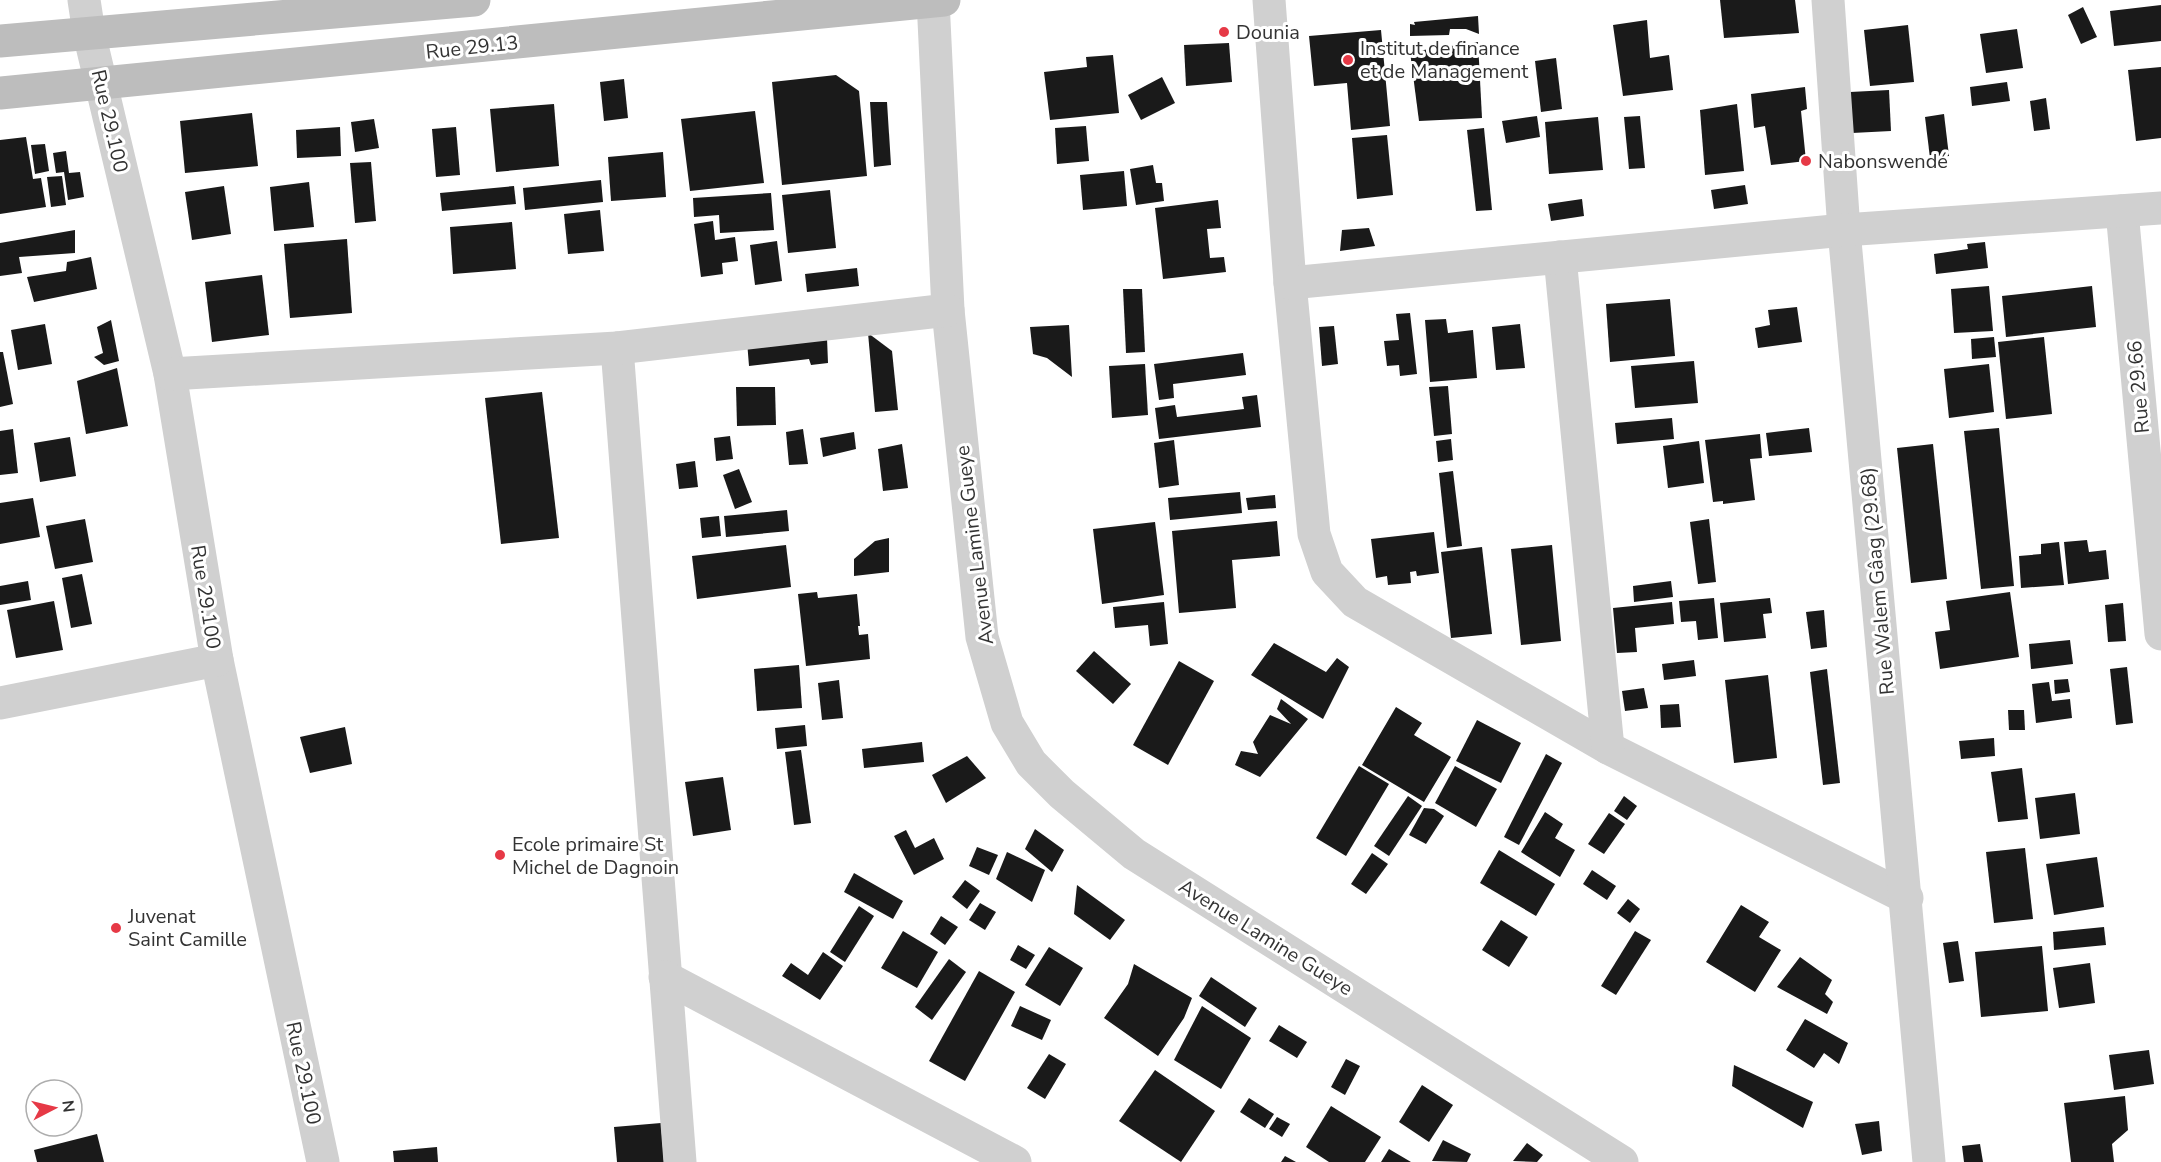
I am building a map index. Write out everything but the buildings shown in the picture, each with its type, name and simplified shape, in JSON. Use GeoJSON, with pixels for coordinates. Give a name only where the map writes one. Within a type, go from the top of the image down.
{"type":"FeatureCollection","features":[{"type":"Feature","properties":{"kind":"main road"},"geometry":{"type":"LineString","coordinates":[[0,41],[341,5],[474,0]]}},
{"type":"Feature","properties":{"kind":"main road","name":"Rue 29.13"},"geometry":{"type":"LineString","coordinates":[[0,93],[937,0]]}},
{"type":"Feature","properties":{"kind":"street"},"geometry":{"type":"LineString","coordinates":[[84,0],[89,33]]}},
{"type":"Feature","properties":{"kind":"street","name":"Avenue Lamine Gueye"},"geometry":{"type":"LineString","coordinates":[[937,0],[948,310],[982,637],[1007,723],[1031,762],[1062,794],[1134,854],[1622,1162]]}},
{"type":"Feature","properties":{"kind":"street"},"geometry":{"type":"LineString","coordinates":[[1269,0],[1290,283],[1314,534],[1327,572],[1355,602],[1608,748],[1907,898]]}},
{"type":"Feature","properties":{"kind":"street","name":"Rue Walem Gâag (29.68)"},"geometry":{"type":"LineString","coordinates":[[1828,0],[1844,230],[1907,898],[1929,1162]]}},
{"type":"Feature","properties":{"kind":"street","name":"Rue 29.100"},"geometry":{"type":"LineString","coordinates":[[89,33],[170,374],[217,660],[323,1162]]}},
{"type":"Feature","properties":{"kind":"street"},"geometry":{"type":"LineString","coordinates":[[1290,283],[1844,230],[2161,208]]}},
{"type":"Feature","properties":{"kind":"street","name":"Rue 29.66"},"geometry":{"type":"LineString","coordinates":[[2122,211],[2161,634]]}},
{"type":"Feature","properties":{"kind":"street"},"geometry":{"type":"LineString","coordinates":[[1560,256],[1608,748]]}},
{"type":"Feature","properties":{"kind":"street"},"geometry":{"type":"LineString","coordinates":[[170,374],[616,348],[948,310]]}},
{"type":"Feature","properties":{"kind":"street"},"geometry":{"type":"LineString","coordinates":[[616,348],[680,1162]]}},
{"type":"Feature","properties":{"kind":"street"},"geometry":{"type":"LineString","coordinates":[[0,703],[217,660]]}},
{"type":"Feature","properties":{"kind":"street"},"geometry":{"type":"LineString","coordinates":[[665,977],[1015,1162]]}},
{"type":"Feature","properties":{"kind":"place","name":"Dounia"},"geometry":{"type":"Point","coordinates":[1224,32]}},
{"type":"Feature","properties":{"kind":"place","name":"Institut de finance et de Management"},"geometry":{"type":"Point","coordinates":[1348,60]}},
{"type":"Feature","properties":{"kind":"place","name":"Nabonswendé"},"geometry":{"type":"Point","coordinates":[1806,161]}},
{"type":"Feature","properties":{"kind":"place","name":"Ecole primaire St Michel de Dagnoin"},"geometry":{"type":"Point","coordinates":[500,855]}},
{"type":"Feature","properties":{"kind":"place","name":"Juvenat Saint Camille"},"geometry":{"type":"Point","coordinates":[116,928]}}]}
